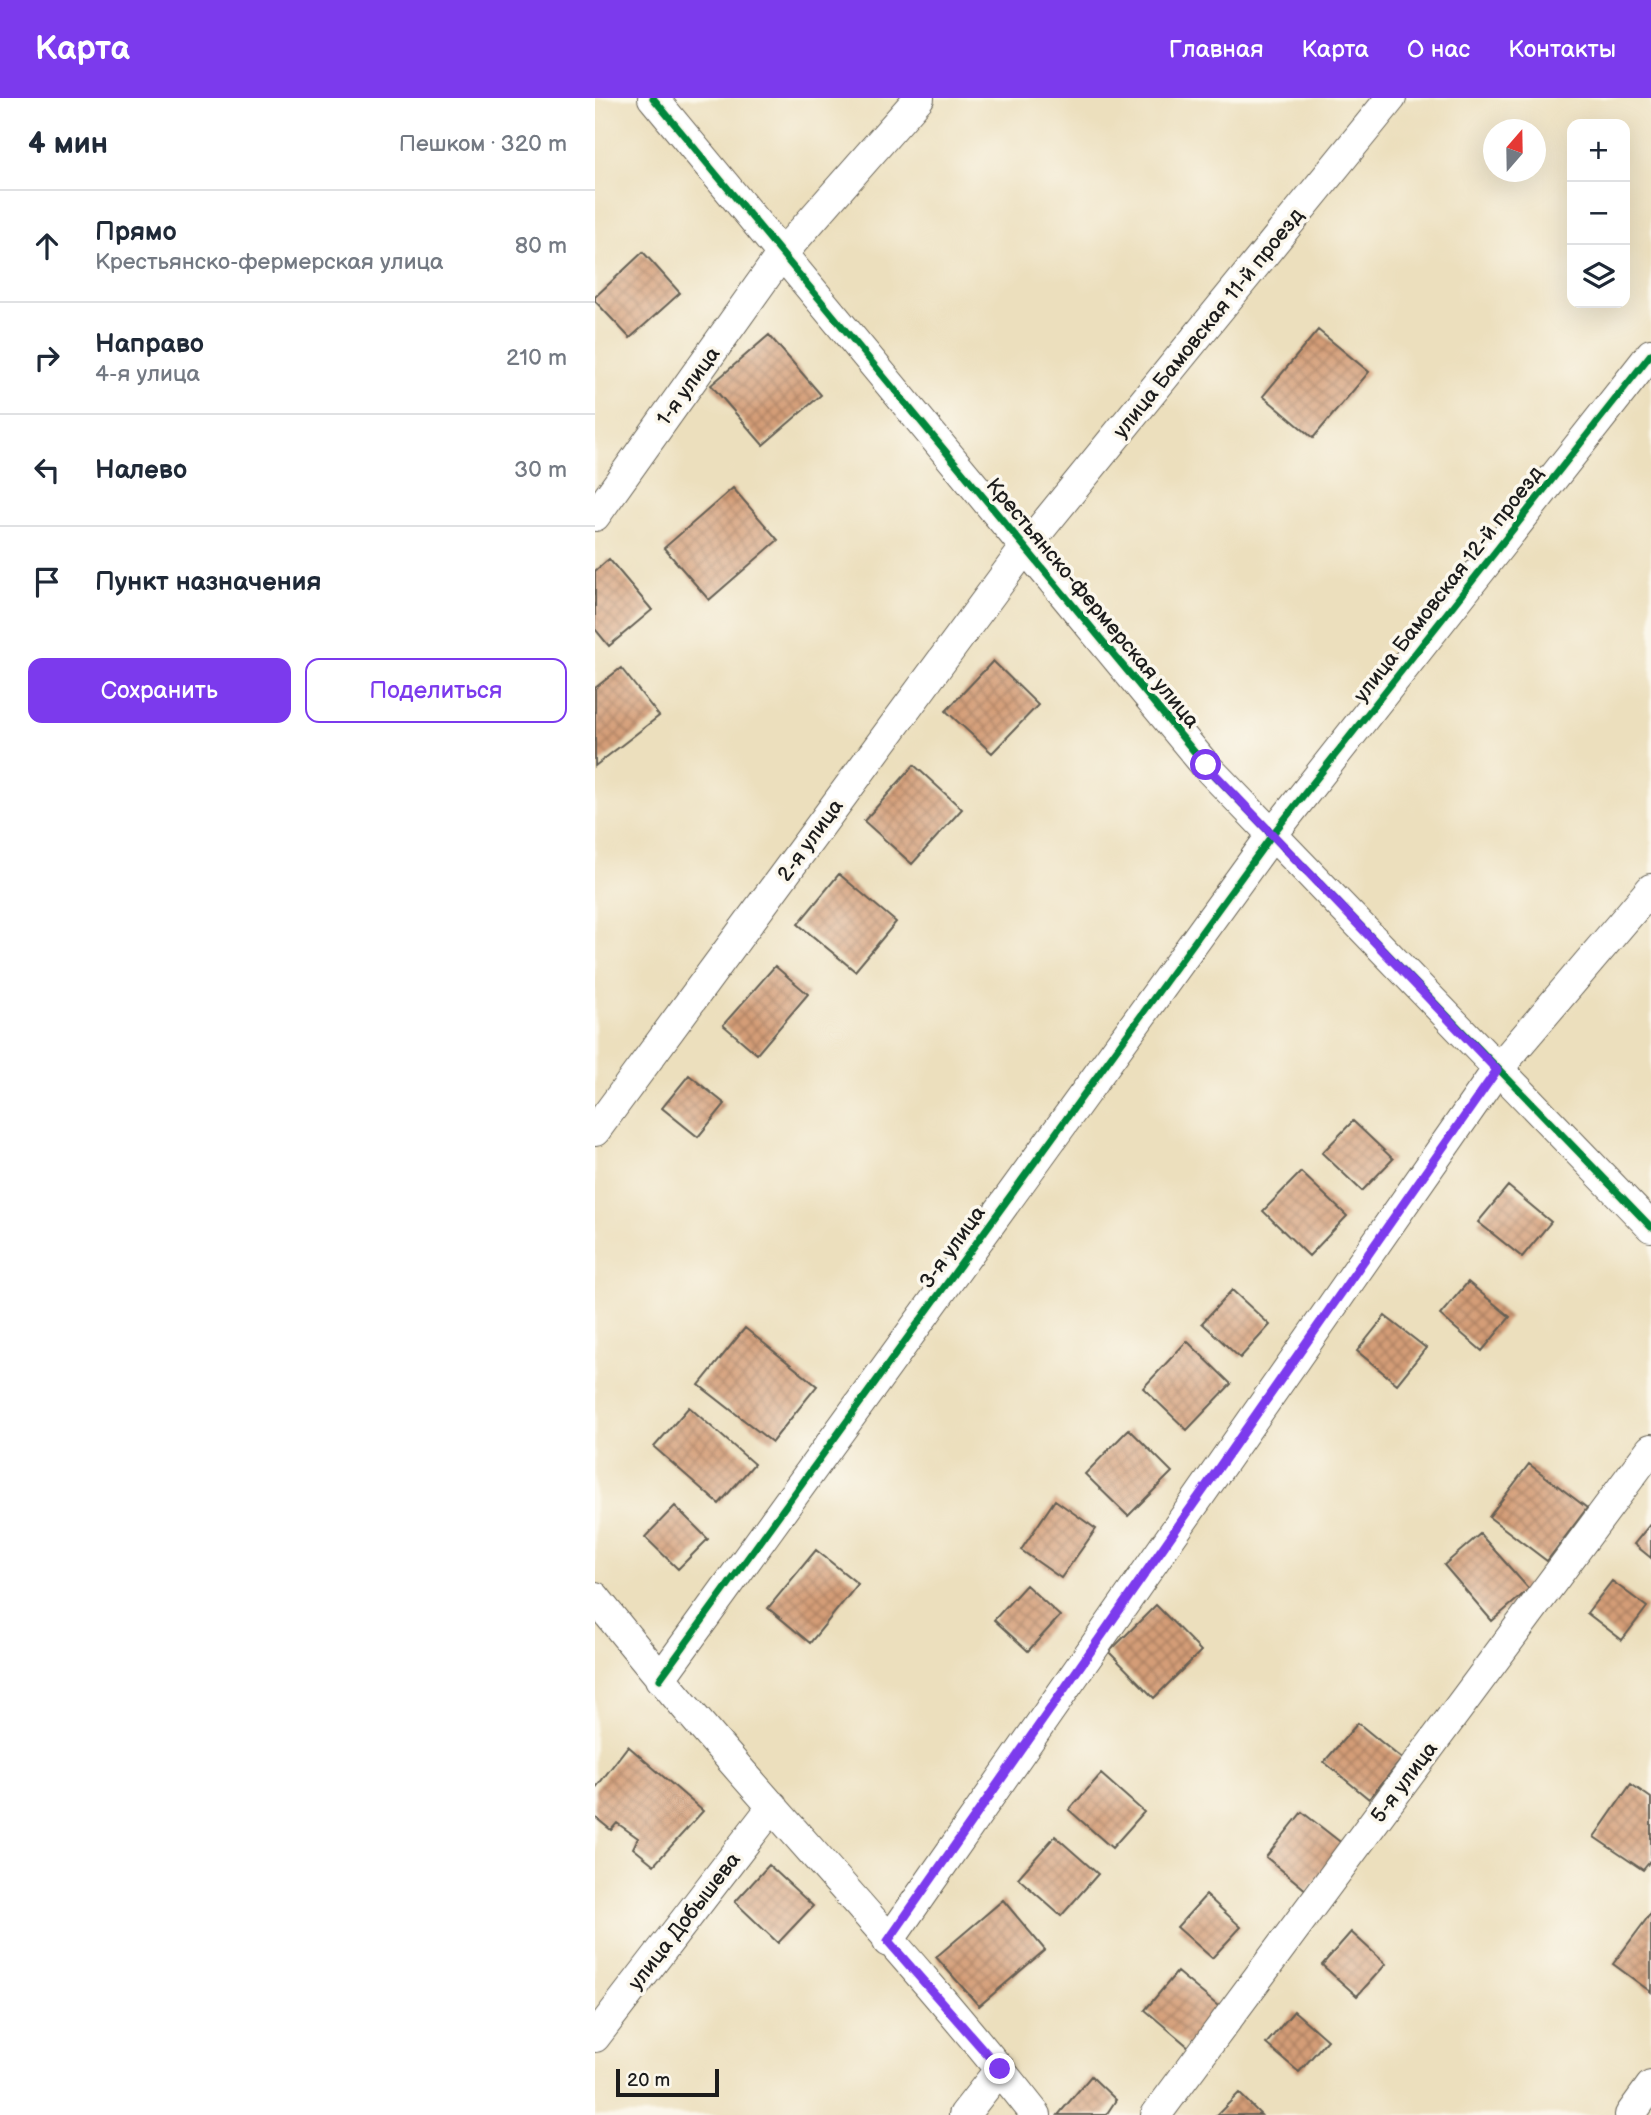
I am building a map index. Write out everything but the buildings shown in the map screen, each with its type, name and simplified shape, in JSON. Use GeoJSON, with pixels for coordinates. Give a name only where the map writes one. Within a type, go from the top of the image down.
{"type":"FeatureCollection","features":[{"type":"Feature","properties":{"kind":"street","name":"Крестьянско-фермерская улица"},"geometry":{"type":"LineString","coordinates":[[653,98],[1206,765],[1651,1227]]}},
{"type":"Feature","properties":{"kind":"street","name":"1-я улица"},"geometry":{"type":"LineString","coordinates":[[595,516],[781,255],[919,98]]}},
{"type":"Feature","properties":{"kind":"street","name":"улица Бамовская 11-й проезд"},"geometry":{"type":"LineString","coordinates":[[1025,548],[1391,98]]}},
{"type":"Feature","properties":{"kind":"street","name":"улица Бамовская 12-й проезд"},"geometry":{"type":"LineString","coordinates":[[1272,835],[1651,354]]}},
{"type":"Feature","properties":{"kind":"street","name":"2-я улица"},"geometry":{"type":"LineString","coordinates":[[595,1131],[1025,548]]}},
{"type":"Feature","properties":{"kind":"street","name":"3-я улица"},"geometry":{"type":"LineString","coordinates":[[660,1679],[1272,835]]}},
{"type":"Feature","properties":{"kind":"street"},"geometry":{"type":"LineString","coordinates":[[888,1941],[1497,1070],[1651,889]]}},
{"type":"Feature","properties":{"kind":"street","name":"5-я улица"},"geometry":{"type":"LineString","coordinates":[[1156,2115],[1651,1449]]}},
{"type":"Feature","properties":{"kind":"street"},"geometry":{"type":"LineString","coordinates":[[595,1597],[660,1679],[1000,2069],[1035,2115]]}},
{"type":"Feature","properties":{"kind":"street","name":"улица Добышева"},"geometry":{"type":"LineString","coordinates":[[595,2037],[773,1806]]}},
{"type":"Feature","properties":{"kind":"street"},"geometry":{"type":"LineString","coordinates":[[964,2115],[1000,2069]]}},
{"type":"Feature","properties":{"kind":"street"},"geometry":{"type":"LineString","coordinates":[[1630,2115],[1651,2086]]}},
{"type":"Feature","properties":{"kind":"cycle path"},"geometry":{"type":"LineString","coordinates":[[653,98],[1206,766],[1651,1227]]}},
{"type":"Feature","properties":{"kind":"cycle path"},"geometry":{"type":"LineString","coordinates":[[660,1679],[1272,835],[1651,354]]}},
{"type":"Feature","properties":{"kind":"route"},"geometry":{"type":"LineString","coordinates":[[1000,2069],[888,1941],[1497,1070],[1206,765]]}}]}
